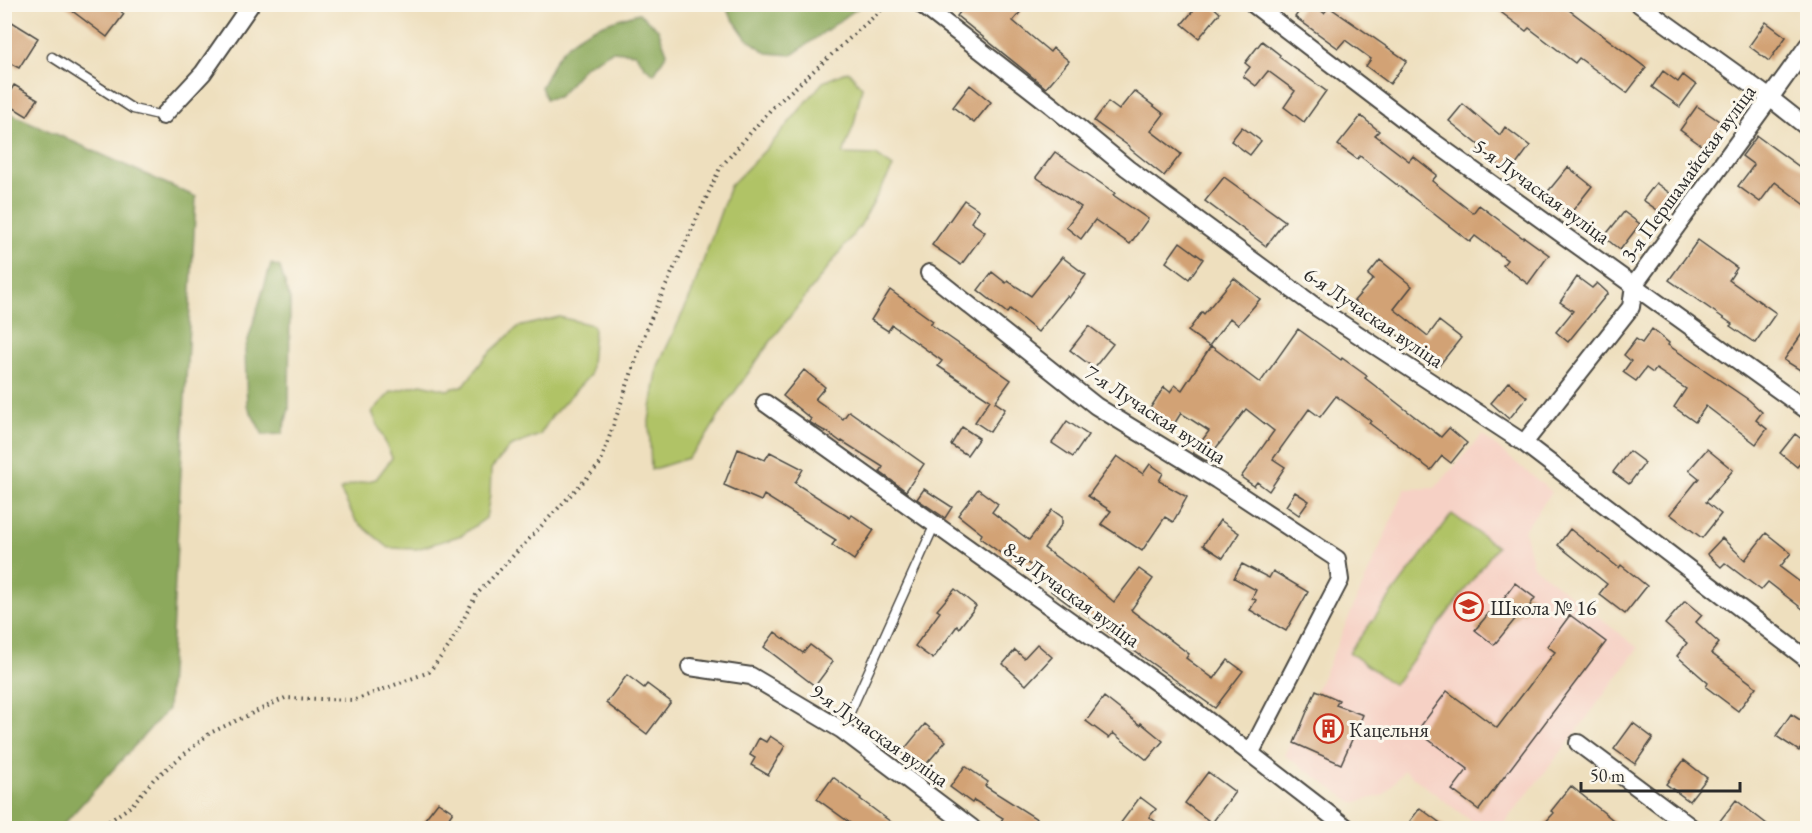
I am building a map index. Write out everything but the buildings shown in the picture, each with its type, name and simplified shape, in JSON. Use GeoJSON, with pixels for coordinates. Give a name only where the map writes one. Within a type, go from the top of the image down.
{"type":"FeatureCollection","features":[{"type":"Feature","properties":{"kind":"street"},"geometry":{"type":"LineString","coordinates":[[163,116],[203,73],[251,4]]}},
{"type":"Feature","properties":{"kind":"street","name":"6-я Лучаская вуліца"},"geometry":{"type":"LineString","coordinates":[[921,4],[1051,105],[1127,168],[1316,307],[1524,442],[1808,660]]}},
{"type":"Feature","properties":{"kind":"street","name":"5-я Лучаская вуліца"},"geometry":{"type":"LineString","coordinates":[[1253,4],[1431,140],[1808,411]]}},
{"type":"Feature","properties":{"kind":"street"},"geometry":{"type":"LineString","coordinates":[[1639,4],[1808,128]]}},
{"type":"Feature","properties":{"kind":"street","name":"3-я Першамайская вуліца"},"geometry":{"type":"LineString","coordinates":[[1524,442],[1631,307],[1634,285],[1808,45]]}},
{"type":"Feature","properties":{"kind":"street","name":"7-я Лучаская вуліца"},"geometry":{"type":"LineString","coordinates":[[929,273],[1095,406],[1217,480],[1337,559],[1340,580],[1250,754]]}},
{"type":"Feature","properties":{"kind":"street","name":"8-я Лучаская вуліца"},"geometry":{"type":"LineString","coordinates":[[765,403],[1181,700],[1347,828]]}},
{"type":"Feature","properties":{"kind":"street","name":"9-я Лучаская вуліца"},"geometry":{"type":"LineString","coordinates":[[690,667],[751,676],[842,730],[972,828]]}},
{"type":"Feature","properties":{"kind":"street"},"geometry":{"type":"LineString","coordinates":[[1578,743],[1692,828]]}},
{"type":"Feature","properties":{"kind":"lane"},"geometry":{"type":"LineString","coordinates":[[52,57],[133,109],[163,116]]}},
{"type":"Feature","properties":{"kind":"lane"},"geometry":{"type":"LineString","coordinates":[[842,730],[935,523]]}},
{"type":"Feature","properties":{"kind":"path"},"geometry":{"type":"LineString","coordinates":[[99,828],[131,806],[154,779],[210,733],[285,698],[355,700],[429,672],[450,645],[476,595],[600,464],[648,325],[720,168],[772,108],[888,4]]}},
{"type":"Feature","properties":{"kind":"shaded area","name":"Школа № 16"},"geometry":{"type":"Polygon","coordinates":[[[1482,435],[1552,492],[1524,530],[1533,566],[1638,648],[1569,742],[1500,828],[1480,828],[1404,770],[1384,795],[1353,803],[1284,755],[1325,672],[1405,489],[1435,488],[1482,435]]]}},
{"type":"Feature","properties":{"kind":"green space"},"geometry":{"type":"Polygon","coordinates":[[[729,4],[862,5],[792,55],[767,53],[746,38],[728,12],[729,4]]]}},
{"type":"Feature","properties":{"kind":"green space"},"geometry":{"type":"Polygon","coordinates":[[[639,13],[658,29],[667,53],[654,74],[645,67],[635,53],[612,51],[585,66],[558,97],[546,99],[541,87],[554,62],[570,43],[591,29],[639,13]]]}},
{"type":"Feature","properties":{"kind":"green space"},"geometry":{"type":"Polygon","coordinates":[[[848,71],[862,87],[854,124],[843,154],[876,155],[893,167],[860,226],[768,345],[708,434],[688,458],[651,470],[649,421],[658,366],[691,295],[730,186],[772,143],[823,82],[848,71]]]}},
{"type":"Feature","properties":{"kind":"green space"},"geometry":{"type":"Polygon","coordinates":[[[5,111],[196,197],[168,709],[60,828],[5,828],[5,111]]]}},
{"type":"Feature","properties":{"kind":"green space"},"geometry":{"type":"Polygon","coordinates":[[[271,264],[280,267],[290,300],[289,409],[282,434],[263,435],[247,405],[245,350],[271,264]]]}},
{"type":"Feature","properties":{"kind":"green space"},"geometry":{"type":"Polygon","coordinates":[[[559,317],[593,325],[590,375],[552,416],[540,435],[510,447],[491,469],[486,518],[462,535],[417,549],[389,548],[356,521],[340,490],[350,485],[376,479],[392,458],[372,412],[391,392],[421,384],[447,390],[464,385],[486,356],[518,327],[559,317]]]}},
{"type":"Feature","properties":{"kind":"green space"},"geometry":{"type":"Polygon","coordinates":[[[1452,514],[1497,547],[1394,685],[1349,652],[1452,514]]]}},
{"type":"Feature","properties":{"kind":"place","name":"Школа № 16"},"geometry":{"type":"Point","coordinates":[1469,607]}},
{"type":"Feature","properties":{"kind":"place","name":"Кацельня"},"geometry":{"type":"Point","coordinates":[1328,729]}}]}
